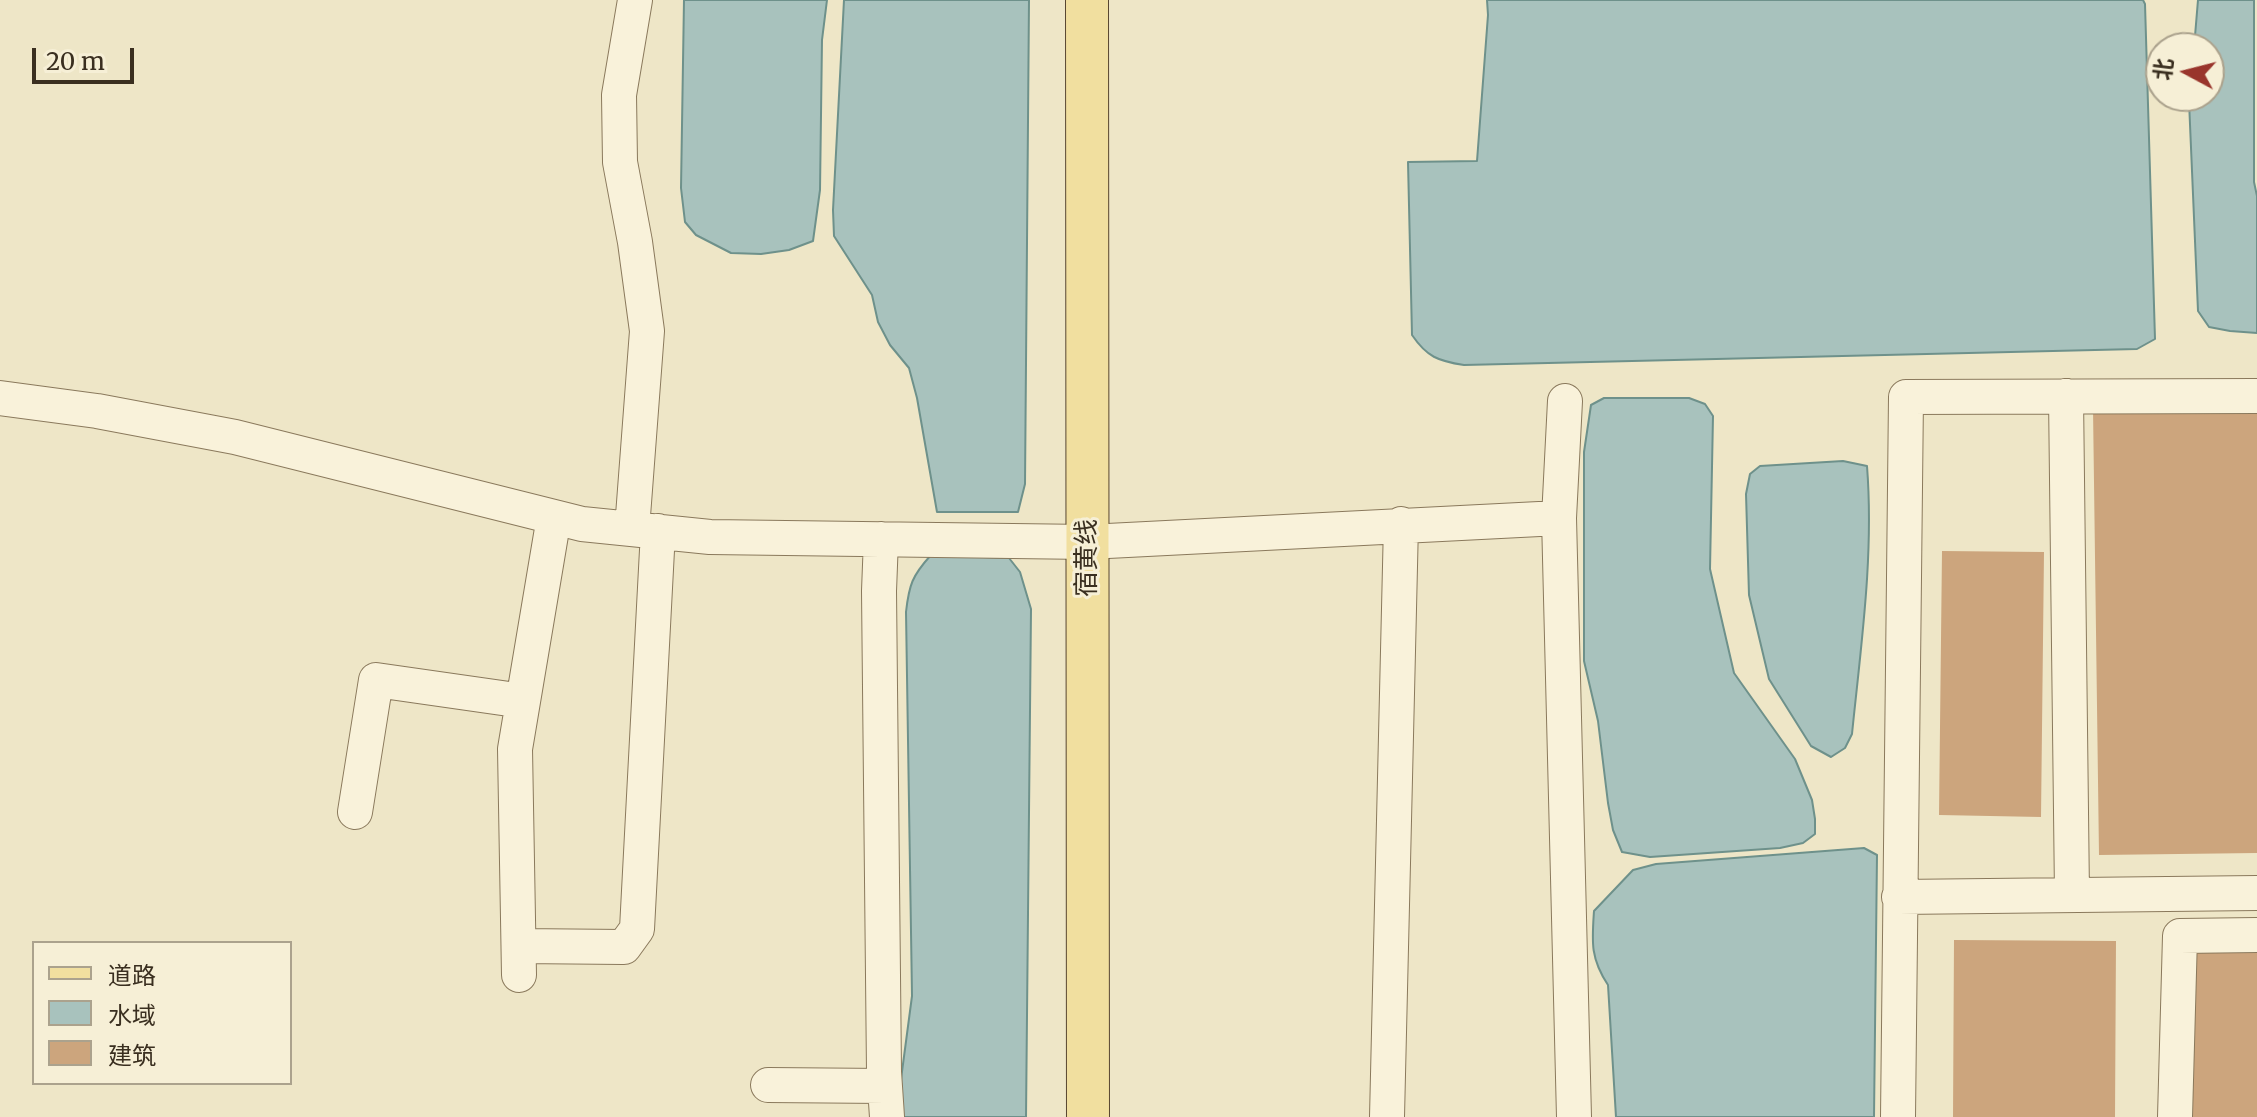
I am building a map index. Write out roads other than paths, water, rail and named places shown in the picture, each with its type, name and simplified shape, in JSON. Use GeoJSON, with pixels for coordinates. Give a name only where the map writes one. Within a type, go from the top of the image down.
{"type":"FeatureCollection","features":[{"type":"Feature","properties":{"kind":"main road","name":"宿黄线"},"geometry":{"type":"LineString","coordinates":[[1087,0],[1088,1117]]}},
{"type":"Feature","properties":{"kind":"street"},"geometry":{"type":"LineString","coordinates":[[554,517],[515,749],[519,960],[624,947],[637,929],[647,331],[620,162],[619,95],[635,0]]}},
{"type":"Feature","properties":{"kind":"street"},"geometry":{"type":"LineString","coordinates":[[2066,396],[2072,895]]}},
{"type":"Feature","properties":{"kind":"street"},"geometry":{"type":"LineString","coordinates":[[1898,1117],[1906,397],[2257,396]]}},
{"type":"Feature","properties":{"kind":"street"},"geometry":{"type":"LineString","coordinates":[[0,398],[97,411],[235,437],[582,524],[710,537],[1088,542],[1559,518]]}},
{"type":"Feature","properties":{"kind":"street"},"geometry":{"type":"LineString","coordinates":[[1565,401],[1559,518],[1574,1117]]}},
{"type":"Feature","properties":{"kind":"street"},"geometry":{"type":"LineString","coordinates":[[1387,1117],[1401,524]]}},
{"type":"Feature","properties":{"kind":"street"},"geometry":{"type":"LineString","coordinates":[[768,1085],[886,1102],[879,606],[881,539]]}},
{"type":"Feature","properties":{"kind":"street"},"geometry":{"type":"LineString","coordinates":[[355,812],[376,680],[523,701]]}},
{"type":"Feature","properties":{"kind":"street"},"geometry":{"type":"LineString","coordinates":[[1899,897],[2257,893]]}},
{"type":"Feature","properties":{"kind":"street"},"geometry":{"type":"LineString","coordinates":[[2175,1117],[2180,936],[2257,935]]}},
{"type":"Feature","properties":{"kind":"water"},"geometry":{"type":"Polygon","coordinates":[[[684,0],[827,0],[822,40],[820,190],[813,241],[789,250],[761,254],[731,253],[696,235],[685,222],[681,188],[684,0]]]}},
{"type":"Feature","properties":{"kind":"water"},"geometry":{"type":"Polygon","coordinates":[[[844,0],[1029,0],[1025,484],[1018,512],[937,512],[909,368],[890,345],[878,322],[872,295],[834,236],[844,0]]]}},
{"type":"Feature","properties":{"kind":"water"},"geometry":{"type":"Polygon","coordinates":[[[1487,0],[2143,0],[2155,339],[2137,349],[1464,365],[1434,357],[1412,335],[1408,162],[1477,161],[1487,0]]]}},
{"type":"Feature","properties":{"kind":"water"},"geometry":{"type":"Polygon","coordinates":[[[2198,0],[2254,0],[2257,333],[2209,327],[2198,311],[2189,112],[2225,112],[2225,32],[2195,32],[2198,0]]]}},
{"type":"Feature","properties":{"kind":"water"},"geometry":{"type":"Polygon","coordinates":[[[1604,398],[1689,398],[1705,404],[1713,416],[1710,569],[1734,673],[1795,759],[1812,800],[1815,834],[1803,843],[1780,848],[1650,857],[1622,852],[1613,830],[1598,721],[1584,661],[1584,452],[1591,405],[1604,398]]]}},
{"type":"Feature","properties":{"kind":"water"},"geometry":{"type":"Polygon","coordinates":[[[1843,461],[1867,466],[1868,567],[1852,734],[1845,748],[1831,757],[1811,746],[1769,679],[1749,595],[1746,494],[1750,474],[1760,466],[1843,461]]]}},
{"type":"Feature","properties":{"kind":"water"},"geometry":{"type":"Polygon","coordinates":[[[931,555],[1009,558],[1020,572],[1031,609],[1026,1117],[896,1117],[912,996],[906,612],[912,581],[931,555]]]}},
{"type":"Feature","properties":{"kind":"water"},"geometry":{"type":"Polygon","coordinates":[[[1864,848],[1877,855],[1874,1117],[1616,1117],[1608,985],[1598,966],[1594,949],[1594,911],[1633,870],[1656,864],[1864,848]]]}}]}
